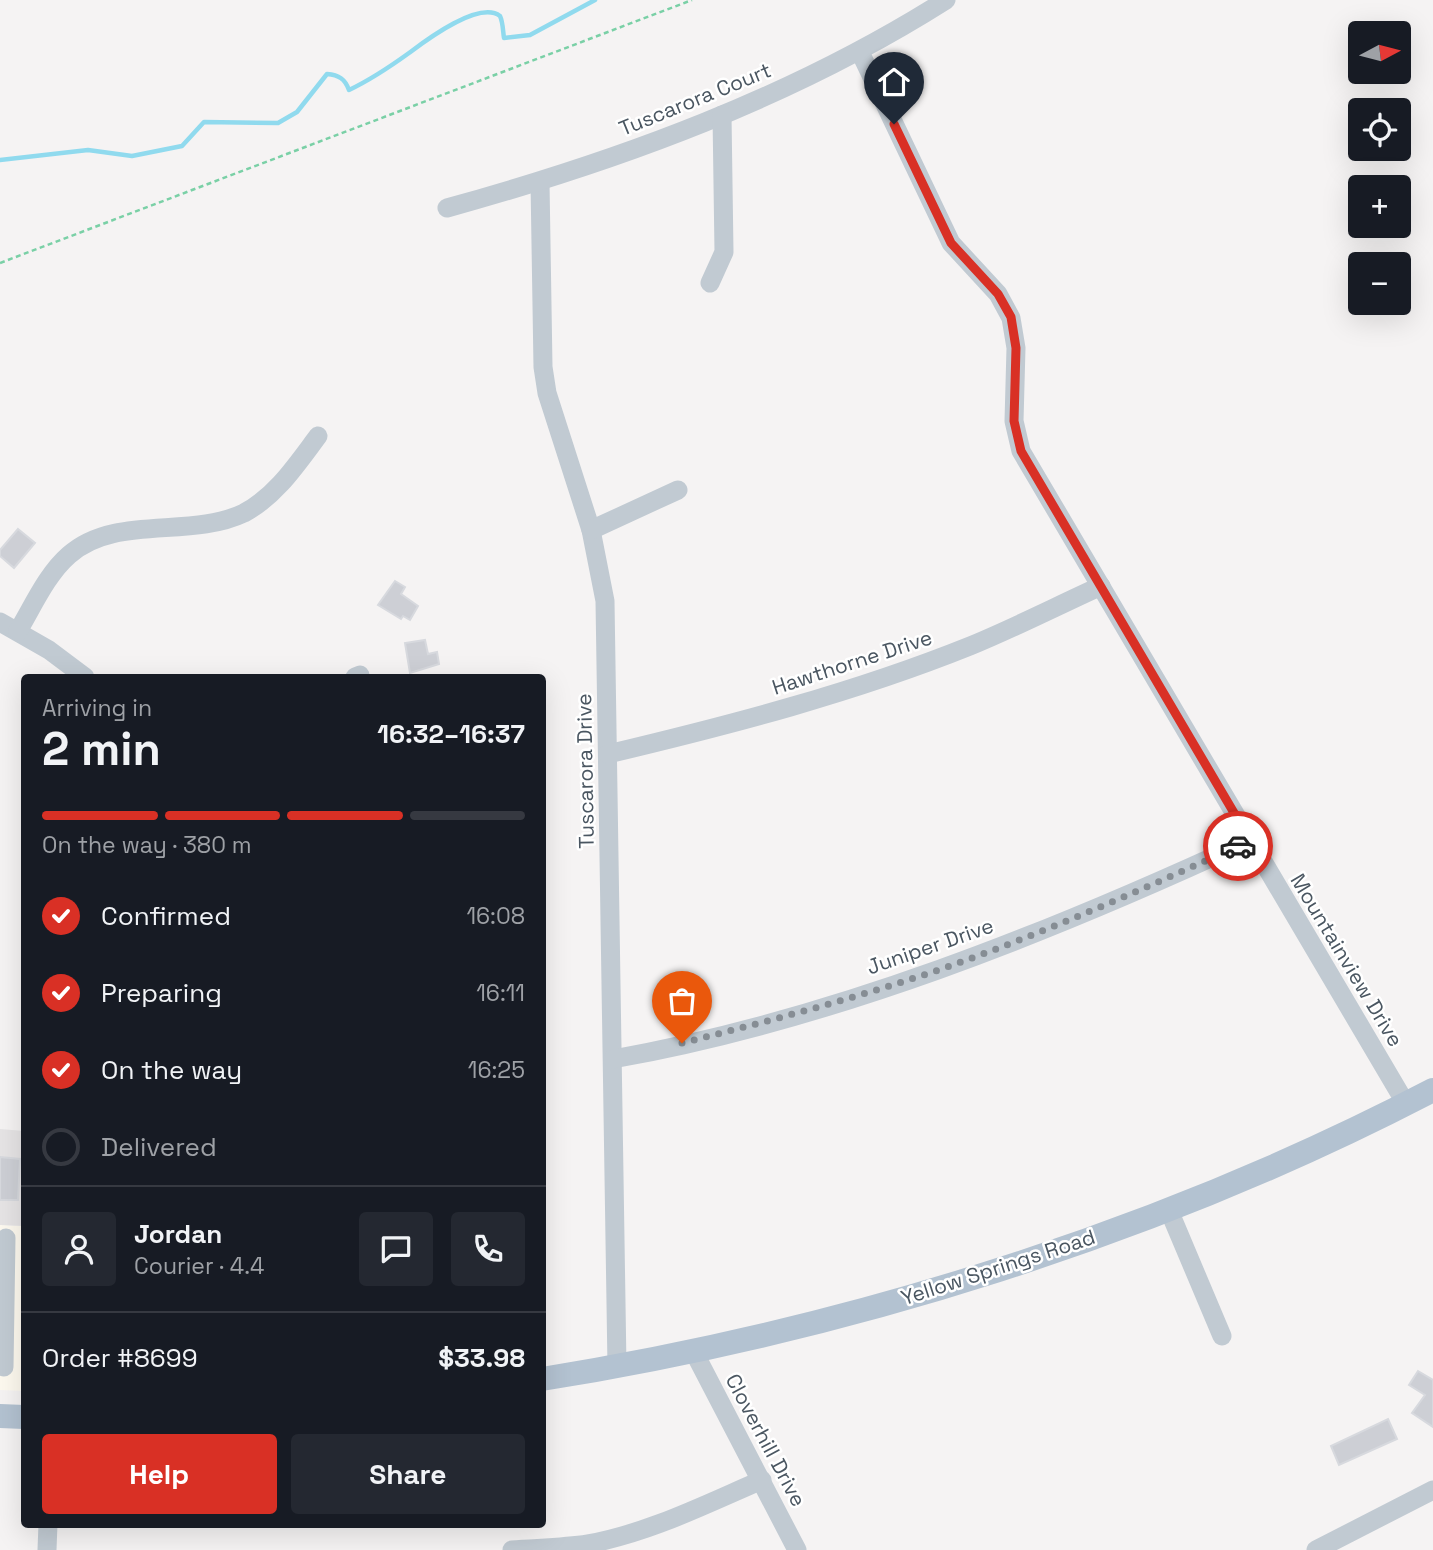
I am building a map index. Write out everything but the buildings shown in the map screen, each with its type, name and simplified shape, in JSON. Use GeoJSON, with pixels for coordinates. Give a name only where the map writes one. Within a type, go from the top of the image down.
{"type":"FeatureCollection","features":[{"type":"Feature","properties":{"kind":"main road","name":"Yellow Springs Road"},"geometry":{"type":"LineString","coordinates":[[546,1378],[694,1352],[982,1276],[1168,1208],[1433,1090]]}},
{"type":"Feature","properties":{"kind":"main road"},"geometry":{"type":"LineString","coordinates":[[0,1416],[21,1417]]}},
{"type":"Feature","properties":{"kind":"street","name":"Tuscarora Court"},"geometry":{"type":"LineString","coordinates":[[447,208],[540,182],[722,115],[860,52],[946,0]]}},
{"type":"Feature","properties":{"kind":"street","name":"Mountainview Drive"},"geometry":{"type":"LineString","coordinates":[[860,52],[951,243],[998,294],[1011,317],[1016,348],[1014,421],[1021,451],[1406,1104]]}},
{"type":"Feature","properties":{"kind":"street"},"geometry":{"type":"LineString","coordinates":[[710,283],[724,252],[722,115]]}},
{"type":"Feature","properties":{"kind":"street","name":"Tuscarora Drive"},"geometry":{"type":"LineString","coordinates":[[540,182],[543,367],[547,393],[591,530],[606,601],[617,1367]]}},
{"type":"Feature","properties":{"kind":"street"},"geometry":{"type":"LineString","coordinates":[[18,631],[55,570],[70,554],[110,535],[206,523],[245,512],[261,502],[289,474],[318,436]]}},
{"type":"Feature","properties":{"kind":"street"},"geometry":{"type":"LineString","coordinates":[[591,530],[678,490]]}},
{"type":"Feature","properties":{"kind":"street","name":"Hawthorne Drive"},"geometry":{"type":"LineString","coordinates":[[608,754],[804,704],[913,667],[971,646],[1101,586]]}},
{"type":"Feature","properties":{"kind":"street"},"geometry":{"type":"LineString","coordinates":[[0,622],[18,631],[81,674]]}},
{"type":"Feature","properties":{"kind":"street","name":"Juniper Drive"},"geometry":{"type":"LineString","coordinates":[[613,1059],[805,1012],[952,965],[1078,917],[1250,840]]}},
{"type":"Feature","properties":{"kind":"street"},"geometry":{"type":"LineString","coordinates":[[1168,1208],[1222,1336]]}},
{"type":"Feature","properties":{"kind":"street"},"geometry":{"type":"LineString","coordinates":[[4,1367],[10,1238]]}},
{"type":"Feature","properties":{"kind":"street","name":"Cloverhill Drive"},"geometry":{"type":"LineString","coordinates":[[694,1352],[797,1550]]}},
{"type":"Feature","properties":{"kind":"street"},"geometry":{"type":"LineString","coordinates":[[512,1550],[586,1547],[652,1527],[762,1479]]}},
{"type":"Feature","properties":{"kind":"street"},"geometry":{"type":"LineString","coordinates":[[1316,1550],[1433,1490]]}},
{"type":"Feature","properties":{"kind":"street"},"geometry":{"type":"LineString","coordinates":[[47,1550],[48,1528]]}},
{"type":"Feature","properties":{"kind":"path"},"geometry":{"type":"LineString","coordinates":[[0,263],[692,0]]}},
{"type":"Feature","properties":{"kind":"shaded area"},"geometry":{"type":"Polygon","coordinates":[[[0,1129],[21,1131],[21,1226],[0,1225],[0,1129]]]}},
{"type":"Feature","properties":{"kind":"shaded area"},"geometry":{"type":"Polygon","coordinates":[[[0,1225],[21,1226],[21,1391],[0,1390],[0,1225]]]}},
{"type":"Feature","properties":{"kind":"waterway"},"geometry":{"type":"LineString","coordinates":[[0,160],[88,150],[132,156],[182,146],[204,122],[278,123],[297,112],[327,74],[341,78],[349,90],[388,68],[439,32],[466,18],[479,13],[491,13],[500,16],[504,38],[530,35],[595,0]]}},
{"type":"Feature","properties":{"kind":"way so far"},"geometry":{"type":"LineString","coordinates":[[682,1043],[805,1012],[952,965],[1078,917],[1238,846]]}},
{"type":"Feature","properties":{"kind":"route"},"geometry":{"type":"LineString","coordinates":[[894,124],[951,243],[958,254],[998,294],[1011,317],[1016,348],[1014,421],[1021,451],[1250,840],[1238,846]]}}]}
